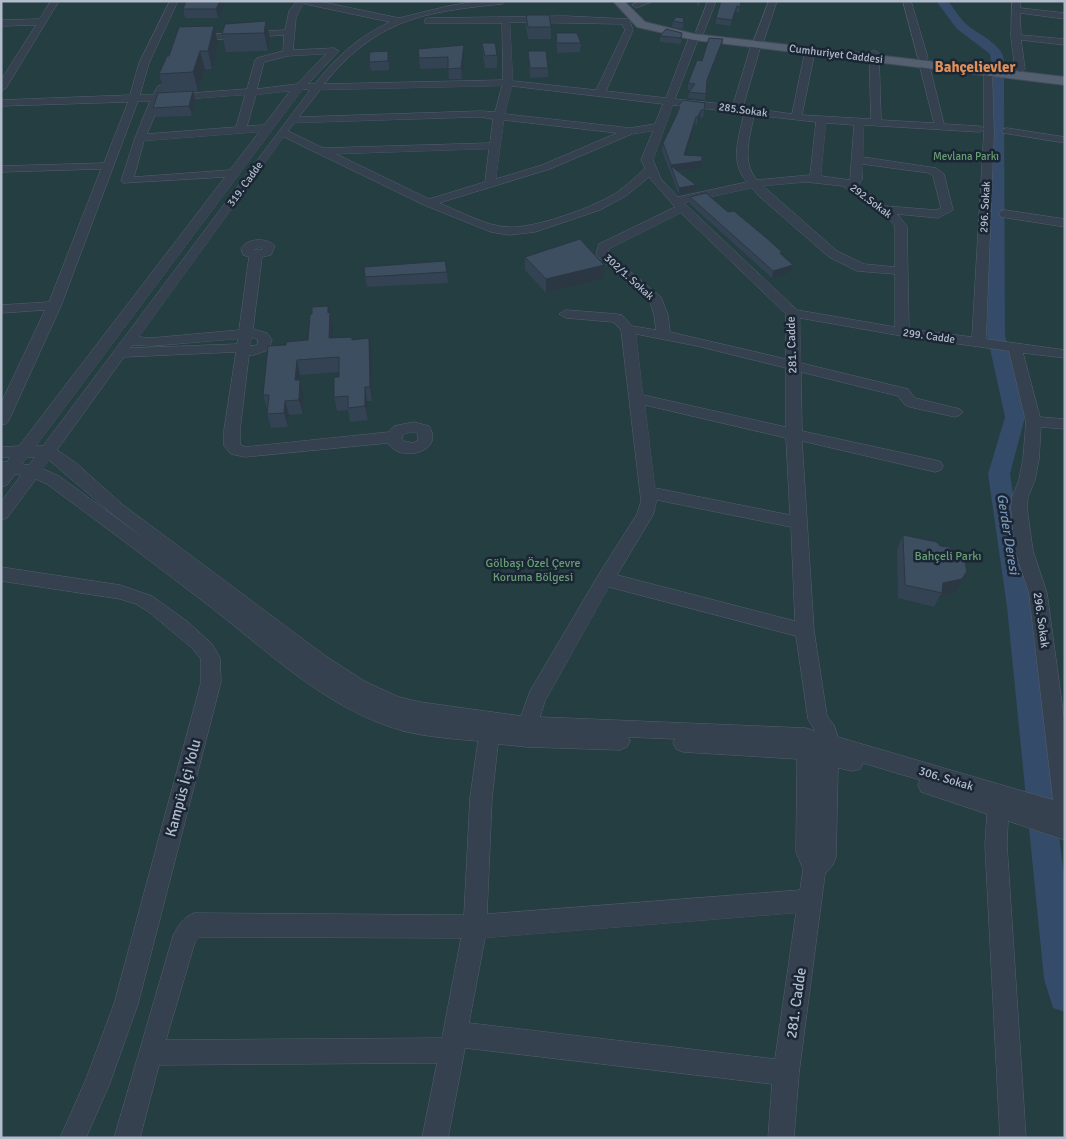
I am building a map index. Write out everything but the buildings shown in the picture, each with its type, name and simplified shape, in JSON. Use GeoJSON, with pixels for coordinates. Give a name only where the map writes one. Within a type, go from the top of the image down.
{"type":"FeatureCollection","features":[{"type":"Feature","properties":{"kind":"main road"},"geometry":{"type":"LineString","coordinates":[[618,1],[642,22]]}},
{"type":"Feature","properties":{"kind":"main road","name":"Cumhuriyet Caddesi"},"geometry":{"type":"LineString","coordinates":[[634,3],[642,22]]}},
{"type":"Feature","properties":{"kind":"main road","name":"Cumhuriyet Caddesi"},"geometry":{"type":"LineString","coordinates":[[642,22],[679,28],[697,35]]}},
{"type":"Feature","properties":{"kind":"main road","name":"Cumhuriyet Caddesi"},"geometry":{"type":"LineString","coordinates":[[642,22],[697,35],[873,56],[1020,69],[1065,75]]}},
{"type":"Feature","properties":{"kind":"main road","name":"Cumhuriyet Caddesi"},"geometry":{"type":"LineString","coordinates":[[758,42],[810,52],[873,56]]}},
{"type":"Feature","properties":{"kind":"main road","name":"Cumhuriyet Caddesi"},"geometry":{"type":"LineString","coordinates":[[923,61],[1065,81]]}},
{"type":"Feature","properties":{"kind":"street"},"geometry":{"type":"LineString","coordinates":[[1,88],[55,1]]}},
{"type":"Feature","properties":{"kind":"street"},"geometry":{"type":"LineString","coordinates":[[1,420],[54,306],[107,166],[138,99],[144,63],[174,1]]}},
{"type":"Feature","properties":{"kind":"street"},"geometry":{"type":"LineString","coordinates":[[288,53],[290,23],[296,5],[303,1],[400,21],[642,22]]}},
{"type":"Feature","properties":{"kind":"street"},"geometry":{"type":"LineString","coordinates":[[437,1],[453,6]]}},
{"type":"Feature","properties":{"kind":"street","name":"319. Cadde"},"geometry":{"type":"LineString","coordinates":[[1,514],[282,132],[315,90],[361,42],[384,27],[473,1]]}},
{"type":"Feature","properties":{"kind":"street","name":"319. Cadde"},"geometry":{"type":"LineString","coordinates":[[1,481],[7,467],[24,450],[234,175],[297,89],[334,51],[357,34],[388,19],[453,6],[502,1]]}},
{"type":"Feature","properties":{"kind":"street"},"geometry":{"type":"LineString","coordinates":[[634,3],[650,1]]}},
{"type":"Feature","properties":{"kind":"street"},"geometry":{"type":"LineString","coordinates":[[282,132],[428,203],[495,229],[509,232],[534,228],[596,208],[622,194],[650,170],[647,160],[659,127],[712,1]]}},
{"type":"Feature","properties":{"kind":"street"},"geometry":{"type":"LineString","coordinates":[[773,1],[758,42],[743,110],[741,158],[745,173],[764,195],[833,254],[861,268],[902,272]]}},
{"type":"Feature","properties":{"kind":"street"},"geometry":{"type":"LineString","coordinates":[[907,1],[940,127]]}},
{"type":"Feature","properties":{"kind":"street"},"geometry":{"type":"LineString","coordinates":[[1020,69],[1016,37],[1016,6],[1065,16]]}},
{"type":"Feature","properties":{"kind":"street"},"geometry":{"type":"LineString","coordinates":[[490,184],[499,116],[508,84],[506,20]]}},
{"type":"Feature","properties":{"kind":"street"},"geometry":{"type":"LineString","coordinates":[[1,23],[43,22]]}},
{"type":"Feature","properties":{"kind":"street"},"geometry":{"type":"LineString","coordinates":[[600,94],[629,30],[642,22]]}},
{"type":"Feature","properties":{"kind":"street"},"geometry":{"type":"LineString","coordinates":[[187,40],[289,32]]}},
{"type":"Feature","properties":{"kind":"street"},"geometry":{"type":"LineString","coordinates":[[1016,37],[1065,42]]}},
{"type":"Feature","properties":{"kind":"street"},"geometry":{"type":"LineString","coordinates":[[241,130],[260,60],[288,53],[334,51]]}},
{"type":"Feature","properties":{"kind":"street"},"geometry":{"type":"LineString","coordinates":[[796,118],[810,52]]}},
{"type":"Feature","properties":{"kind":"street"},"geometry":{"type":"LineString","coordinates":[[873,56],[876,123]]}},
{"type":"Feature","properties":{"kind":"street","name":"296. Sokak"},"geometry":{"type":"LineString","coordinates":[[986,344],[989,71]]}},
{"type":"Feature","properties":{"kind":"street"},"geometry":{"type":"LineString","coordinates":[[164,82],[140,138],[127,181],[252,174]]}},
{"type":"Feature","properties":{"kind":"street","name":"285.Sokak"},"geometry":{"type":"LineString","coordinates":[[1,103],[138,99],[297,89],[508,84],[743,110],[796,118],[979,129]]}},
{"type":"Feature","properties":{"kind":"street"},"geometry":{"type":"LineString","coordinates":[[291,120],[481,114],[630,131],[659,127]]}},
{"type":"Feature","properties":{"kind":"street"},"geometry":{"type":"LineString","coordinates":[[815,179],[821,120]]}},
{"type":"Feature","properties":{"kind":"street"},"geometry":{"type":"LineString","coordinates":[[852,186],[856,179],[859,122]]}},
{"type":"Feature","properties":{"kind":"street"},"geometry":{"type":"LineString","coordinates":[[140,138],[268,128]]}},
{"type":"Feature","properties":{"kind":"street"},"geometry":{"type":"LineString","coordinates":[[428,203],[546,167],[630,131]]}},
{"type":"Feature","properties":{"kind":"street"},"geometry":{"type":"LineString","coordinates":[[1007,131],[1065,140]]}},
{"type":"Feature","properties":{"kind":"street"},"geometry":{"type":"LineString","coordinates":[[323,151],[495,146]]}},
{"type":"Feature","properties":{"kind":"street"},"geometry":{"type":"LineString","coordinates":[[857,160],[932,170],[938,174],[947,210],[945,212],[938,214],[882,209]]}},
{"type":"Feature","properties":{"kind":"street"},"geometry":{"type":"LineString","coordinates":[[1,169],[107,166]]}},
{"type":"Feature","properties":{"kind":"street","name":"281. Cadde"},"geometry":{"type":"LineString","coordinates":[[650,170],[678,205],[793,313],[794,435],[800,523],[804,631],[818,719],[827,731],[817,747],[825,857],[814,869],[786,1073],[781,1138]]}},
{"type":"Feature","properties":{"kind":"street","name":"292.Sokak"},"geometry":{"type":"LineString","coordinates":[[678,205],[756,185],[801,178],[839,181],[852,186],[896,219],[901,226],[902,332]]}},
{"type":"Feature","properties":{"kind":"street","name":"302/1. Sokak"},"geometry":{"type":"LineString","coordinates":[[663,335],[661,315],[656,300],[602,254],[603,247],[678,205]]}},
{"type":"Feature","properties":{"kind":"street"},"geometry":{"type":"LineString","coordinates":[[1005,214],[1065,224]]}},
{"type":"Feature","properties":{"kind":"street"},"geometry":{"type":"LineString","coordinates":[[256,255],[231,437],[232,446],[236,450],[245,452],[394,437]]}},
{"type":"Feature","properties":{"kind":"street"},"geometry":{"type":"LineString","coordinates":[[1,309],[54,306]]}},
{"type":"Feature","properties":{"kind":"street","name":"299. Cadde"},"geometry":{"type":"LineString","coordinates":[[793,313],[902,332],[1065,354]]}},
{"type":"Feature","properties":{"kind":"street"},"geometry":{"type":"LineString","coordinates":[[566,314],[617,318],[628,329],[793,364],[903,392],[910,402],[956,412]]}},
{"type":"Feature","properties":{"kind":"street"},"geometry":{"type":"LineString","coordinates":[[527,731],[532,708],[537,697],[605,579],[645,515],[649,501],[628,329]]}},
{"type":"Feature","properties":{"kind":"street"},"geometry":{"type":"LineString","coordinates":[[128,340],[151,342],[244,342]]}},
{"type":"Feature","properties":{"kind":"street"},"geometry":{"type":"LineString","coordinates":[[118,354],[244,342]]}},
{"type":"Feature","properties":{"kind":"street","name":"296. Sokak"},"geometry":{"type":"LineString","coordinates":[[1014,347],[1034,422],[1028,473],[1020,497],[1019,508],[1024,551],[1038,592],[1052,816]]}},
{"type":"Feature","properties":{"kind":"street"},"geometry":{"type":"LineString","coordinates":[[638,399],[935,466]]}},
{"type":"Feature","properties":{"kind":"street"},"geometry":{"type":"LineString","coordinates":[[1034,422],[1065,424]]}},
{"type":"Feature","properties":{"kind":"street"},"geometry":{"type":"LineString","coordinates":[[1,452],[24,450],[48,451],[70,467],[117,509],[275,630],[320,663],[360,688],[396,705],[462,718],[489,727]]}},
{"type":"Feature","properties":{"kind":"street"},"geometry":{"type":"LineString","coordinates":[[7,467],[33,471],[53,480],[114,524],[294,663],[337,693],[360,705],[403,722],[434,728],[489,727],[698,743],[817,747],[868,766],[1052,816]]}},
{"type":"Feature","properties":{"kind":"street"},"geometry":{"type":"LineString","coordinates":[[648,492],[800,523]]}},
{"type":"Feature","properties":{"kind":"street","name":"Kampüs İçi Yolu"},"geometry":{"type":"LineString","coordinates":[[1,574],[136,596],[149,603],[199,644],[209,655],[212,666],[211,682],[126,1004],[100,1074],[73,1138]]}},
{"type":"Feature","properties":{"kind":"street"},"geometry":{"type":"LineString","coordinates":[[605,579],[804,631]]}},
{"type":"Feature","properties":{"kind":"street"},"geometry":{"type":"LineString","coordinates":[[435,1138],[475,927],[480,798],[489,727]]}},
{"type":"Feature","properties":{"kind":"street"},"geometry":{"type":"LineString","coordinates":[[998,802],[996,845],[1013,1138]]}},
{"type":"Feature","properties":{"kind":"street"},"geometry":{"type":"LineString","coordinates":[[127,1138],[185,936],[194,925],[475,927],[810,901]]}},
{"type":"Feature","properties":{"kind":"street"},"geometry":{"type":"LineString","coordinates":[[150,1053],[453,1042],[786,1073]]}},
{"type":"Feature","properties":{"kind":"green space","name":"Gölbaşı Özel Çevre Koruma Bölgesi"},"geometry":{"type":"Polygon","coordinates":[[[1,1],[1065,1],[1065,1138],[1,1138],[1,1]]]}},
{"type":"Feature","properties":{"kind":"waterway","name":"Gerder Deresi"},"geometry":{"type":"LineString","coordinates":[[942,1],[961,26],[995,52],[997,65]]}},
{"type":"Feature","properties":{"kind":"waterway","name":"Gerder Deresi"},"geometry":{"type":"LineString","coordinates":[[997,74],[996,335],[1015,417],[999,474],[1019,607],[1060,979],[1065,996]]}},
{"type":"Feature","properties":{"kind":"district","name":"Bahçelievler"},"geometry":{"type":"Point","coordinates":[975,67]}},
{"type":"Feature","properties":{"kind":"park label","name":"Mevlana Parkı"},"geometry":{"type":"Point","coordinates":[966,156]}},
{"type":"Feature","properties":{"kind":"park label","name":"Bahçeli Parkı"},"geometry":{"type":"Point","coordinates":[948,556]}}]}
